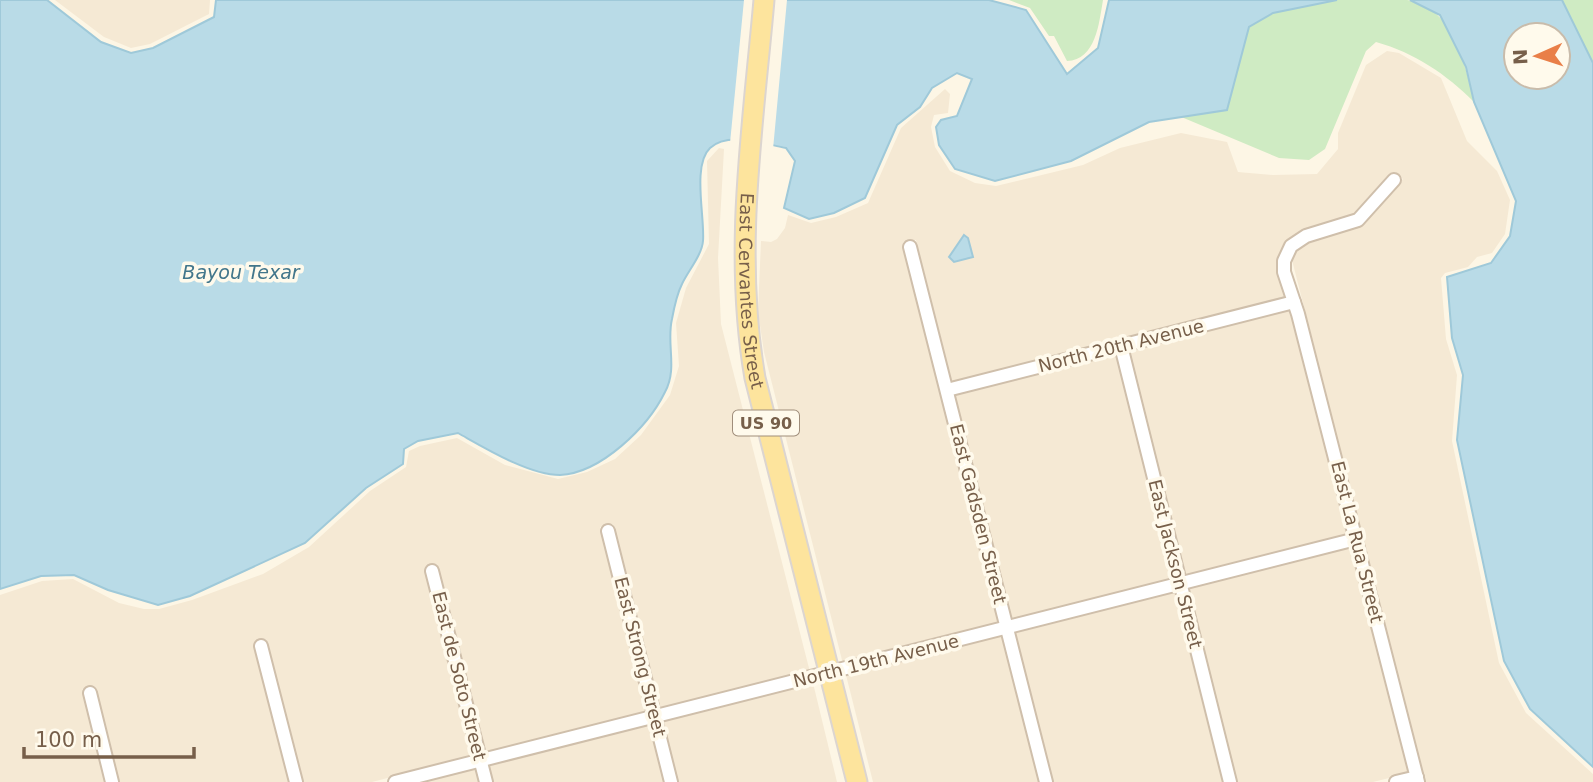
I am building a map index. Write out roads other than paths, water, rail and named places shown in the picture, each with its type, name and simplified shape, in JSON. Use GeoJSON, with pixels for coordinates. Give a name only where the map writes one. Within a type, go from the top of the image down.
{"type":"FeatureCollection","features":[{"type":"Feature","properties":{"kind":"main road","name":"East Cervantes Street"},"geometry":{"type":"LineString","coordinates":[[764,0],[743,269],[751,356],[857,782]]}},
{"type":"Feature","properties":{"kind":"street","name":"East La Rua Street"},"geometry":{"type":"LineString","coordinates":[[1394,180],[1357,220],[1306,236],[1291,246],[1284,261],[1284,272],[1417,780]]}},
{"type":"Feature","properties":{"kind":"street","name":"East Gadsden Street"},"geometry":{"type":"LineString","coordinates":[[910,247],[1046,782]]}},
{"type":"Feature","properties":{"kind":"street","name":"North 20th Avenue"},"geometry":{"type":"LineString","coordinates":[[947,390],[1294,302]]}},
{"type":"Feature","properties":{"kind":"street","name":"East Jackson Street"},"geometry":{"type":"LineString","coordinates":[[1121,346],[1230,782]]}},
{"type":"Feature","properties":{"kind":"street","name":"East Strong Street"},"geometry":{"type":"LineString","coordinates":[[608,531],[671,782]]}},
{"type":"Feature","properties":{"kind":"street","name":"North 19th Avenue"},"geometry":{"type":"LineString","coordinates":[[395,782],[1356,539]]}},
{"type":"Feature","properties":{"kind":"street","name":"East de Soto Street"},"geometry":{"type":"LineString","coordinates":[[432,571],[486,782]]}},
{"type":"Feature","properties":{"kind":"street"},"geometry":{"type":"LineString","coordinates":[[261,646],[296,782]]}},
{"type":"Feature","properties":{"kind":"street"},"geometry":{"type":"LineString","coordinates":[[90,693],[112,782]]}},
{"type":"Feature","properties":{"kind":"street"},"geometry":{"type":"LineString","coordinates":[[1396,782],[1417,780]]}},
{"type":"Feature","properties":{"kind":"water","name":"Bayou Texar"},"geometry":{"type":"Polygon","coordinates":[[[0,0],[47,0],[101,42],[131,53],[153,48],[214,17],[216,0],[989,0],[1026,10],[1067,74],[1098,48],[1109,0],[1337,0],[1273,13],[1249,27],[1227,110],[1149,122],[1071,161],[995,181],[955,169],[939,145],[936,127],[941,120],[957,116],[972,79],[957,73],[932,88],[920,107],[897,125],[865,198],[834,213],[809,219],[784,208],[795,161],[786,148],[736,139],[718,143],[710,148],[702,166],[700,192],[703,241],[680,288],[675,306],[671,328],[669,383],[657,406],[622,446],[591,466],[560,475],[521,466],[458,433],[418,441],[404,449],[403,464],[366,488],[305,543],[190,596],[158,605],[108,590],[74,575],[41,576],[0,589],[0,0]]]}},
{"type":"Feature","properties":{"kind":"water"},"geometry":{"type":"Polygon","coordinates":[[[1410,0],[1562,0],[1593,63],[1593,767],[1530,709],[1504,661],[1457,440],[1463,375],[1452,338],[1447,277],[1491,263],[1510,236],[1516,201],[1474,102],[1466,67],[1440,15],[1410,0]]]}},
{"type":"Feature","properties":{"kind":"water"},"geometry":{"type":"Polygon","coordinates":[[[964,235],[968,238],[973,257],[954,262],[949,257],[964,235]]]}}]}
